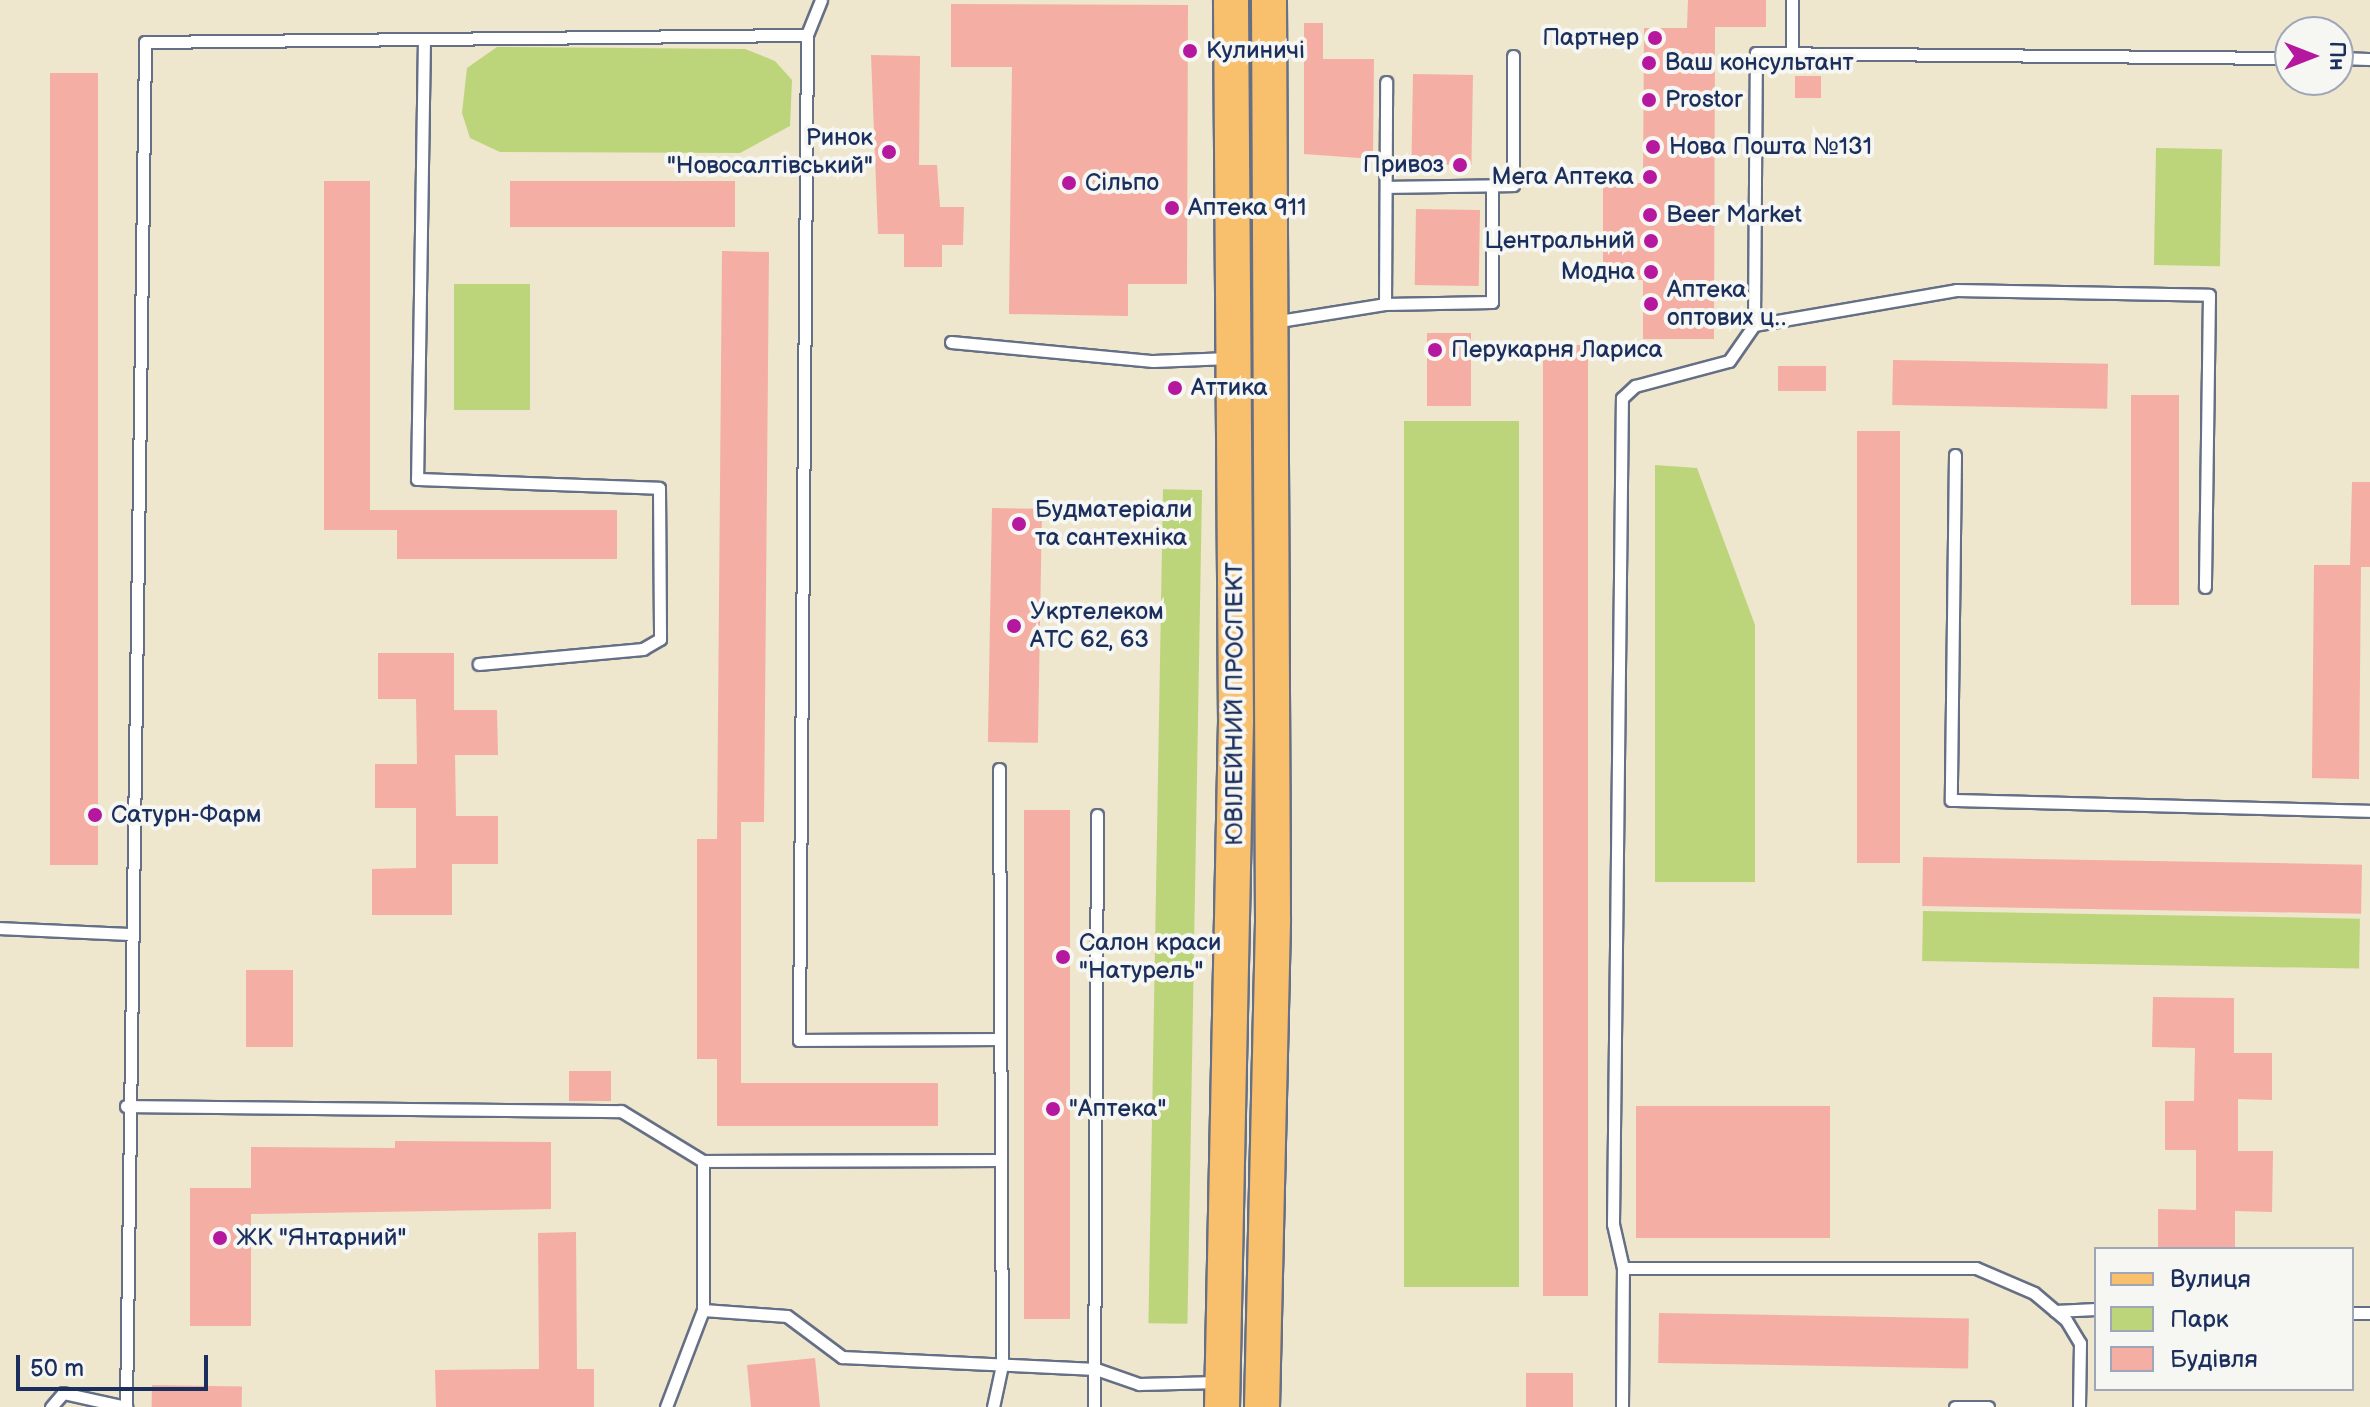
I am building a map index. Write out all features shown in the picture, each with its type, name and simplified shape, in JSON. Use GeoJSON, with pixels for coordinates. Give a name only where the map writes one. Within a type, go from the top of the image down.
{"type":"FeatureCollection","features":[{"type":"Feature","properties":{"kind":"main road","name":"ЮВІЛЕЙНИЙ ПРОСПЕКТ"},"geometry":{"type":"LineString","coordinates":[[1231,0],[1255,350],[1273,919],[1262,1407]]}},
{"type":"Feature","properties":{"kind":"main road","name":"ЮВІЛЕЙНИЙ ПРОСПЕКТ"},"geometry":{"type":"LineString","coordinates":[[1223,1395],[1255,350],[1269,0]]}},
{"type":"Feature","properties":{"kind":"main road"},"geometry":{"type":"LineString","coordinates":[[1228,1206],[1266,1206]]}},
{"type":"Feature","properties":{"kind":"lane"},"geometry":{"type":"LineString","coordinates":[[821,0],[807,35],[799,1040],[998,1039]]}},
{"type":"Feature","properties":{"kind":"lane"},"geometry":{"type":"LineString","coordinates":[[1792,0],[1792,52]]}},
{"type":"Feature","properties":{"kind":"lane"},"geometry":{"type":"LineString","coordinates":[[51,1407],[63,1393],[126,1407],[126,1106],[145,42],[807,35]]}},
{"type":"Feature","properties":{"kind":"lane"},"geometry":{"type":"LineString","coordinates":[[424,39],[417,479],[659,488],[660,639],[643,649],[479,664]]}},
{"type":"Feature","properties":{"kind":"lane"},"geometry":{"type":"LineString","coordinates":[[1622,1407],[1623,1268],[1613,1224],[1622,398],[1635,386],[1729,361],[1754,325],[1756,53],[2274,58]]}},
{"type":"Feature","properties":{"kind":"lane"},"geometry":{"type":"LineString","coordinates":[[1386,187],[1513,185],[1513,56]]}},
{"type":"Feature","properties":{"kind":"lane"},"geometry":{"type":"LineString","coordinates":[[1385,304],[1386,82]]}},
{"type":"Feature","properties":{"kind":"lane"},"geometry":{"type":"LineString","coordinates":[[951,342],[1153,361],[1255,350],[1385,304],[1492,302],[1492,186]]}},
{"type":"Feature","properties":{"kind":"lane"},"geometry":{"type":"LineString","coordinates":[[1754,325],[1956,290],[2209,295],[2205,587]]}},
{"type":"Feature","properties":{"kind":"lane"},"geometry":{"type":"LineString","coordinates":[[1955,455],[1951,800],[2370,811]]}},
{"type":"Feature","properties":{"kind":"lane"},"geometry":{"type":"LineString","coordinates":[[993,1407],[1002,1365],[999,769]]}},
{"type":"Feature","properties":{"kind":"lane"},"geometry":{"type":"LineString","coordinates":[[1094,1407],[1097,815]]}},
{"type":"Feature","properties":{"kind":"lane"},"geometry":{"type":"LineString","coordinates":[[0,928],[129,934]]}},
{"type":"Feature","properties":{"kind":"lane"},"geometry":{"type":"LineString","coordinates":[[126,1106],[621,1111],[703,1161],[999,1160]]}},
{"type":"Feature","properties":{"kind":"lane"},"geometry":{"type":"LineString","coordinates":[[666,1407],[703,1310],[703,1161]]}},
{"type":"Feature","properties":{"kind":"lane"},"geometry":{"type":"LineString","coordinates":[[1623,1268],[1976,1268],[2055,1311],[2080,1343],[2079,1407]]}},
{"type":"Feature","properties":{"kind":"lane"},"geometry":{"type":"LineString","coordinates":[[2055,1311],[2094,1309]]}},
{"type":"Feature","properties":{"kind":"lane"},"geometry":{"type":"LineString","coordinates":[[703,1310],[787,1316],[842,1357],[1096,1369],[1139,1384],[1223,1395]]}},
{"type":"Feature","properties":{"kind":"lane"},"geometry":{"type":"LineString","coordinates":[[1955,1407],[1988,1407]]}},
{"type":"Feature","properties":{"kind":"green space"},"geometry":{"type":"Polygon","coordinates":[[[497,47],[745,49],[775,61],[792,80],[790,126],[740,153],[500,152],[470,138],[462,113],[467,68],[497,47]]]}},
{"type":"Feature","properties":{"kind":"green space"},"geometry":{"type":"Polygon","coordinates":[[[2156,148],[2222,149],[2220,266],[2154,265],[2156,148]]]}},
{"type":"Feature","properties":{"kind":"green space"},"geometry":{"type":"Polygon","coordinates":[[[454,284],[530,284],[530,410],[454,410],[454,284]]]}},
{"type":"Feature","properties":{"kind":"green space"},"geometry":{"type":"Polygon","coordinates":[[[1404,421],[1519,421],[1519,1287],[1404,1287],[1404,421]]]}},
{"type":"Feature","properties":{"kind":"green space"},"geometry":{"type":"Polygon","coordinates":[[[1655,465],[1697,468],[1755,625],[1755,882],[1655,882],[1655,465]]]}},
{"type":"Feature","properties":{"kind":"green space"},"geometry":{"type":"Polygon","coordinates":[[[1163,489],[1202,490],[1187,1324],[1148,1323],[1163,489]]]}},
{"type":"Feature","properties":{"kind":"green space"},"geometry":{"type":"Polygon","coordinates":[[[1923,911],[2360,919],[2359,969],[1922,961],[1923,911]]]}},
{"type":"Feature","properties":{"kind":"building"},"geometry":{"type":"Polygon","coordinates":[[[1688,0],[1766,0],[1766,27],[1715,27],[1714,339],[1643,339],[1643,280],[1603,280],[1603,183],[1643,183],[1644,28],[1687,28],[1688,0]]]}},
{"type":"Feature","properties":{"kind":"building"},"geometry":{"type":"Polygon","coordinates":[[[951,4],[1188,5],[1187,284],[1128,284],[1128,316],[1009,314],[1012,67],[951,67],[951,4]]]}},
{"type":"Feature","properties":{"kind":"building"},"geometry":{"type":"Polygon","coordinates":[[[1304,23],[1323,23],[1323,59],[1374,59],[1373,159],[1304,154],[1304,23]]]}},
{"type":"Feature","properties":{"kind":"building"},"geometry":{"type":"Polygon","coordinates":[[[871,55],[920,56],[919,165],[937,165],[940,207],[964,207],[963,245],[942,245],[942,267],[904,267],[904,234],[878,234],[871,55]]]}},
{"type":"Feature","properties":{"kind":"building"},"geometry":{"type":"Polygon","coordinates":[[[50,73],[98,73],[98,865],[50,865],[50,73]]]}},
{"type":"Feature","properties":{"kind":"building"},"geometry":{"type":"Polygon","coordinates":[[[1413,74],[1473,75],[1471,165],[1411,164],[1413,74]]]}},
{"type":"Feature","properties":{"kind":"building"},"geometry":{"type":"Polygon","coordinates":[[[1795,76],[1821,76],[1821,98],[1795,98],[1795,76]]]}},
{"type":"Feature","properties":{"kind":"building"},"geometry":{"type":"Polygon","coordinates":[[[324,181],[370,181],[370,510],[617,510],[617,559],[397,559],[397,530],[324,530],[324,181]]]}},
{"type":"Feature","properties":{"kind":"building"},"geometry":{"type":"Polygon","coordinates":[[[510,181],[735,181],[735,227],[510,227],[510,181]]]}},
{"type":"Feature","properties":{"kind":"building"},"geometry":{"type":"Polygon","coordinates":[[[1416,209],[1480,210],[1479,286],[1415,285],[1416,209]]]}},
{"type":"Feature","properties":{"kind":"building"},"geometry":{"type":"Polygon","coordinates":[[[722,251],[769,252],[764,822],[741,822],[741,1083],[938,1083],[938,1126],[717,1126],[717,1059],[697,1059],[697,839],[717,839],[722,251]]]}},
{"type":"Feature","properties":{"kind":"building"},"geometry":{"type":"Polygon","coordinates":[[[1427,333],[1471,333],[1471,406],[1427,406],[1427,333]]]}},
{"type":"Feature","properties":{"kind":"building"},"geometry":{"type":"Polygon","coordinates":[[[1543,345],[1588,345],[1588,1296],[1543,1296],[1543,345]]]}},
{"type":"Feature","properties":{"kind":"building"},"geometry":{"type":"Polygon","coordinates":[[[1893,360],[2108,364],[2107,409],[1892,405],[1893,360]]]}},
{"type":"Feature","properties":{"kind":"building"},"geometry":{"type":"Polygon","coordinates":[[[1778,366],[1826,366],[1826,391],[1778,391],[1778,366]]]}},
{"type":"Feature","properties":{"kind":"building"},"geometry":{"type":"Polygon","coordinates":[[[2131,395],[2179,395],[2179,605],[2131,605],[2131,395]]]}},
{"type":"Feature","properties":{"kind":"building"},"geometry":{"type":"Polygon","coordinates":[[[1857,431],[1900,431],[1900,863],[1857,863],[1857,431]]]}},
{"type":"Feature","properties":{"kind":"building"},"geometry":{"type":"Polygon","coordinates":[[[2352,482],[2370,482],[2370,567],[2361,567],[2359,779],[2312,778],[2314,565],[2350,565],[2352,482]]]}},
{"type":"Feature","properties":{"kind":"building","name":"Укртелеком АТС 62, 63"},"geometry":{"type":"Polygon","coordinates":[[[992,508],[1042,509],[1038,743],[988,742],[992,508]]]}},
{"type":"Feature","properties":{"kind":"building"},"geometry":{"type":"Polygon","coordinates":[[[378,653],[454,653],[454,710],[497,710],[498,755],[455,755],[456,816],[498,816],[498,864],[452,864],[452,915],[372,915],[372,869],[416,868],[416,808],[375,808],[375,764],[417,764],[416,699],[378,699],[378,653]]]}},
{"type":"Feature","properties":{"kind":"building"},"geometry":{"type":"Polygon","coordinates":[[[1024,810],[1070,810],[1070,1319],[1024,1319],[1024,810]]]}},
{"type":"Feature","properties":{"kind":"building"},"geometry":{"type":"Polygon","coordinates":[[[1923,857],[2362,865],[2361,914],[1922,906],[1923,857]]]}},
{"type":"Feature","properties":{"kind":"building"},"geometry":{"type":"Polygon","coordinates":[[[246,970],[293,970],[293,1047],[246,1047],[246,970]]]}},
{"type":"Feature","properties":{"kind":"building"},"geometry":{"type":"Polygon","coordinates":[[[2153,997],[2234,998],[2234,1053],[2272,1053],[2272,1100],[2238,1099],[2238,1151],[2273,1151],[2272,1212],[2235,1211],[2235,1247],[2158,1247],[2158,1209],[2196,1210],[2196,1150],[2165,1150],[2165,1101],[2194,1101],[2195,1048],[2152,1047],[2153,997]]]}},
{"type":"Feature","properties":{"kind":"building"},"geometry":{"type":"Polygon","coordinates":[[[569,1071],[611,1071],[611,1101],[569,1101],[569,1071]]]}},
{"type":"Feature","properties":{"kind":"building"},"geometry":{"type":"Polygon","coordinates":[[[1636,1106],[1830,1106],[1830,1238],[1636,1238],[1636,1106]]]}},
{"type":"Feature","properties":{"kind":"building","name":"ЖК \"Янтарний\""},"geometry":{"type":"Polygon","coordinates":[[[395,1141],[551,1142],[551,1209],[251,1214],[251,1326],[190,1326],[190,1188],[251,1188],[251,1147],[395,1148],[395,1141]]]}},
{"type":"Feature","properties":{"kind":"building"},"geometry":{"type":"Polygon","coordinates":[[[576,1232],[577,1369],[594,1369],[594,1407],[436,1407],[435,1370],[539,1369],[538,1233],[576,1232]]]}},
{"type":"Feature","properties":{"kind":"building"},"geometry":{"type":"Polygon","coordinates":[[[1659,1313],[1969,1318],[1968,1368],[1658,1363],[1659,1313]]]}},
{"type":"Feature","properties":{"kind":"building"},"geometry":{"type":"Polygon","coordinates":[[[815,1358],[820,1407],[751,1407],[747,1365],[815,1358]]]}},
{"type":"Feature","properties":{"kind":"building"},"geometry":{"type":"Polygon","coordinates":[[[1526,1373],[1573,1373],[1573,1407],[1526,1407],[1526,1373]]]}},
{"type":"Feature","properties":{"kind":"building"},"geometry":{"type":"Polygon","coordinates":[[[152,1385],[242,1387],[242,1407],[152,1407],[152,1385]]]}},
{"type":"Feature","properties":{"kind":"place","name":"Партнер"},"geometry":{"type":"Point","coordinates":[1655,38]}},
{"type":"Feature","properties":{"kind":"place","name":"Кулиничі"},"geometry":{"type":"Point","coordinates":[1190,51]}},
{"type":"Feature","properties":{"kind":"place","name":"Ваш консультант"},"geometry":{"type":"Point","coordinates":[1649,63]}},
{"type":"Feature","properties":{"kind":"place","name":"Prostor"},"geometry":{"type":"Point","coordinates":[1649,100]}},
{"type":"Feature","properties":{"kind":"place","name":"Нова Пошта №131"},"geometry":{"type":"Point","coordinates":[1653,147]}},
{"type":"Feature","properties":{"kind":"place","name":"Ринок \"Новосалтівський\""},"geometry":{"type":"Point","coordinates":[889,152]}},
{"type":"Feature","properties":{"kind":"place","name":"Привоз"},"geometry":{"type":"Point","coordinates":[1460,165]}},
{"type":"Feature","properties":{"kind":"place","name":"Мега Аптека"},"geometry":{"type":"Point","coordinates":[1650,177]}},
{"type":"Feature","properties":{"kind":"place","name":"Сільпо"},"geometry":{"type":"Point","coordinates":[1069,183]}},
{"type":"Feature","properties":{"kind":"place","name":"Аптека 911"},"geometry":{"type":"Point","coordinates":[1172,208]}},
{"type":"Feature","properties":{"kind":"place","name":"Beer Market"},"geometry":{"type":"Point","coordinates":[1650,215]}},
{"type":"Feature","properties":{"kind":"place","name":"Центральний"},"geometry":{"type":"Point","coordinates":[1651,241]}},
{"type":"Feature","properties":{"kind":"place","name":"Модна"},"geometry":{"type":"Point","coordinates":[1651,272]}},
{"type":"Feature","properties":{"kind":"place","name":"Аптека оптових ц‥"},"geometry":{"type":"Point","coordinates":[1651,304]}},
{"type":"Feature","properties":{"kind":"place","name":"Перукарня Лариса"},"geometry":{"type":"Point","coordinates":[1435,350]}},
{"type":"Feature","properties":{"kind":"place","name":"Аттика"},"geometry":{"type":"Point","coordinates":[1175,388]}},
{"type":"Feature","properties":{"kind":"place","name":"Будматеріали та сантехніка"},"geometry":{"type":"Point","coordinates":[1019,524]}},
{"type":"Feature","properties":{"kind":"place","name":"Укртелеком АТС 62, 63"},"geometry":{"type":"Point","coordinates":[1014,626]}},
{"type":"Feature","properties":{"kind":"place","name":"Сатурн-Фарм"},"geometry":{"type":"Point","coordinates":[95,815]}},
{"type":"Feature","properties":{"kind":"place","name":"Салон краси \"Натурель\""},"geometry":{"type":"Point","coordinates":[1063,957]}},
{"type":"Feature","properties":{"kind":"place","name":"\"Аптека\""},"geometry":{"type":"Point","coordinates":[1053,1109]}},
{"type":"Feature","properties":{"kind":"place","name":"ЖК \"Янтарний\""},"geometry":{"type":"Point","coordinates":[220,1238]}}]}
